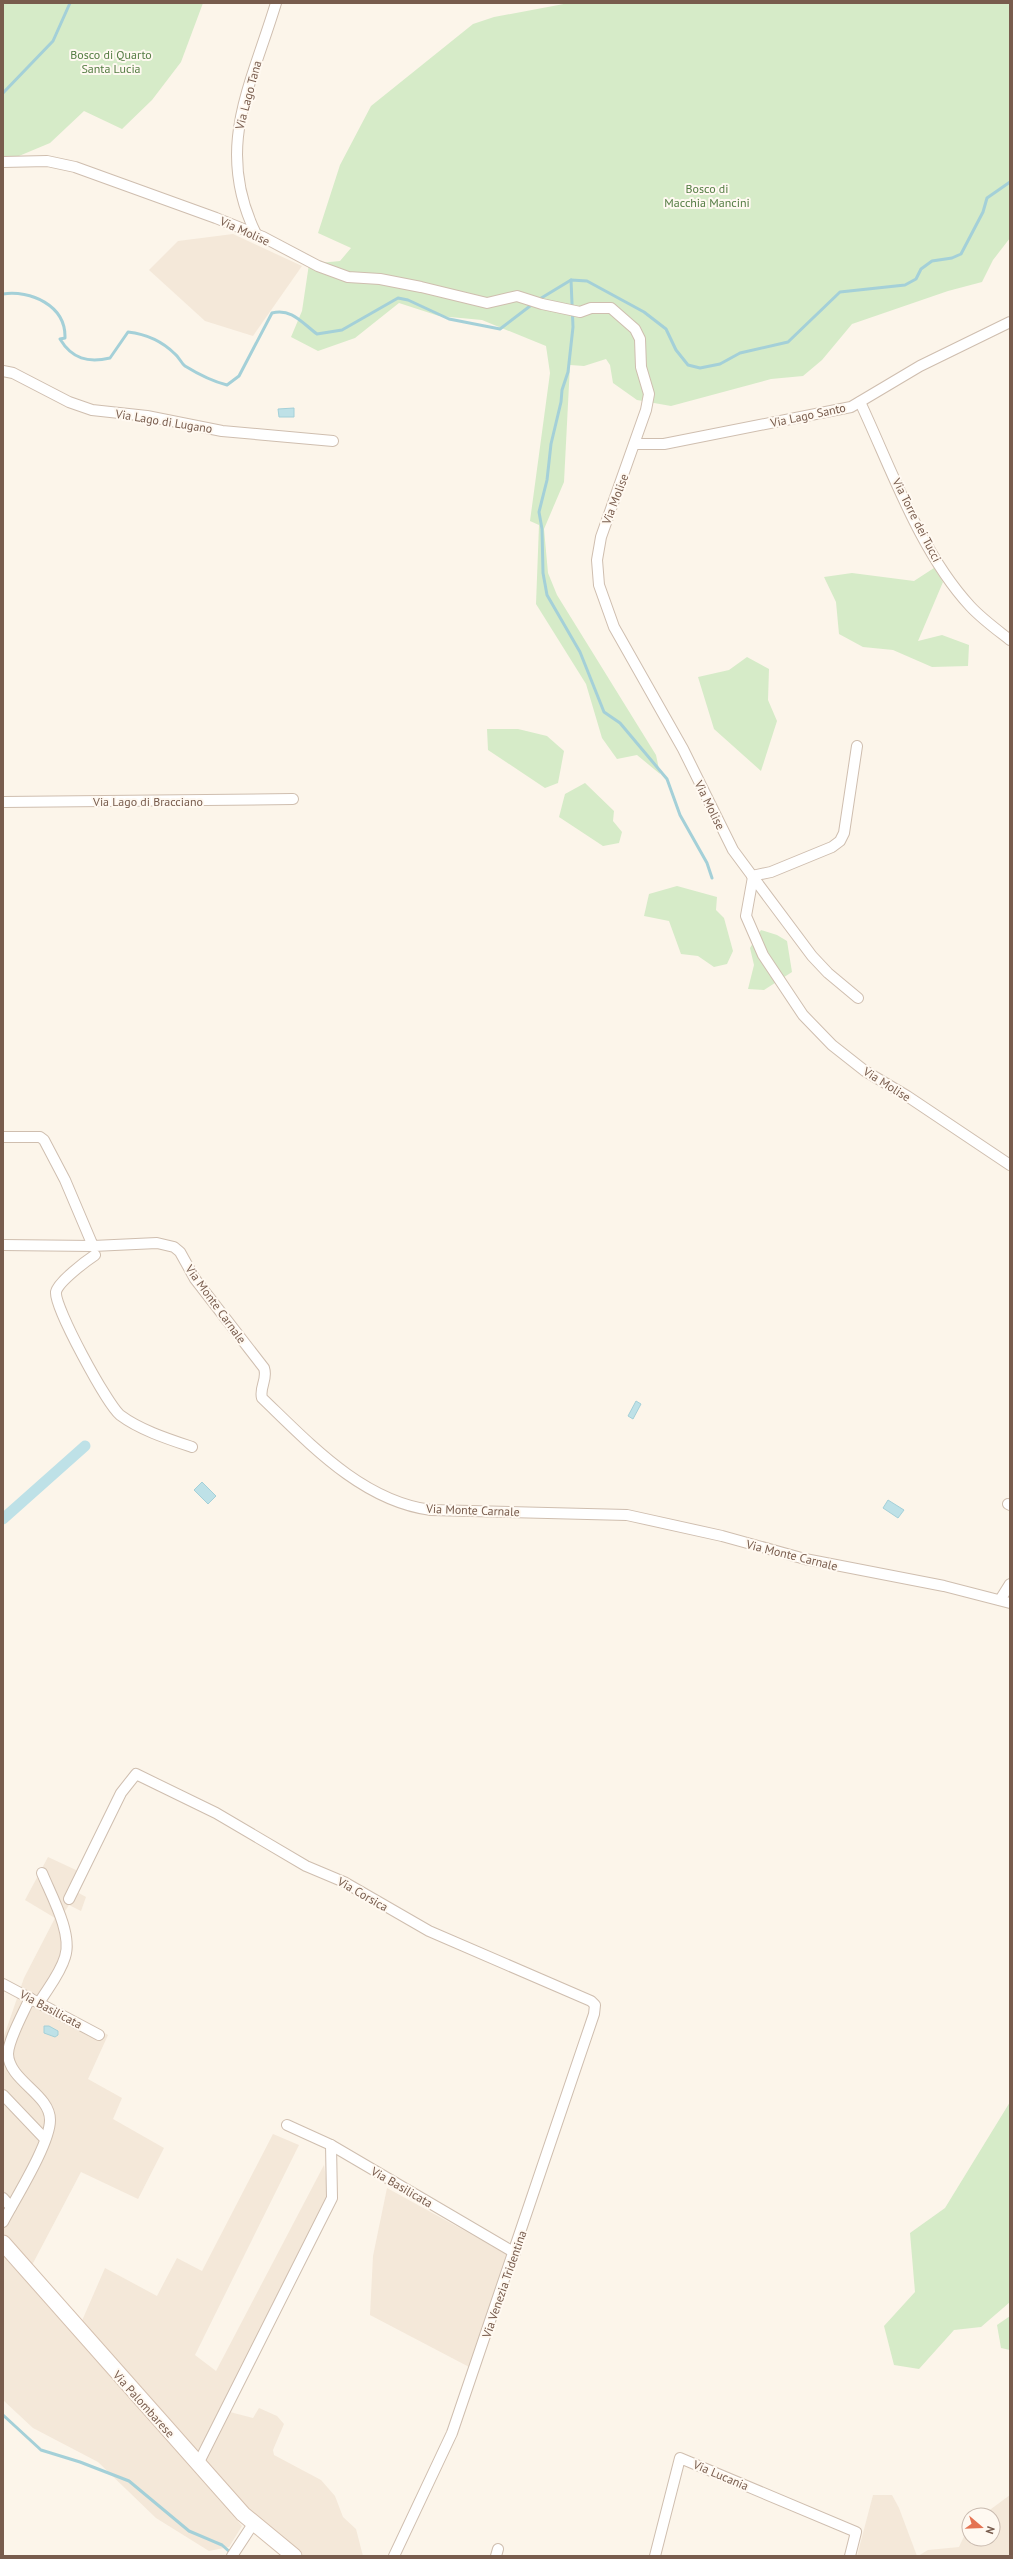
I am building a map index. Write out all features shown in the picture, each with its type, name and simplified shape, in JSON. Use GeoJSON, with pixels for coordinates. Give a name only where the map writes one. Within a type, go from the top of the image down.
{"type":"FeatureCollection","features":[{"type":"Feature","properties":{"kind":"main road","name":"Via Palombarese"},"geometry":{"type":"LineString","coordinates":[[3,2244],[253,2524],[294,2556]]}},
{"type":"Feature","properties":{"kind":"street","name":"Via Lago Tana"},"geometry":{"type":"LineString","coordinates":[[256,234],[245,210],[239,188],[236,167],[237,137],[251,80],[276,3]]}},
{"type":"Feature","properties":{"kind":"street","name":"Via Molise"},"geometry":{"type":"LineString","coordinates":[[3,162],[38,160],[66,164],[256,234],[318,266],[348,277],[394,281],[487,303],[517,296],[542,304],[580,312],[591,308],[611,308],[635,329],[640,338],[639,346],[641,367],[649,394],[636,444],[598,549],[597,573],[602,598],[614,627],[683,749],[733,850],[753,877],[746,916],[763,955],[803,1015],[832,1045],[865,1070],[908,1096],[1010,1165]]}},
{"type":"Feature","properties":{"kind":"street","name":"Via Lago Santo"},"geometry":{"type":"LineString","coordinates":[[636,444],[664,444],[842,409],[860,402],[920,366],[1010,322]]}},
{"type":"Feature","properties":{"kind":"street","name":"Via Lago di Lugano"},"geometry":{"type":"LineString","coordinates":[[3,371],[20,376],[76,406],[92,410],[147,416],[222,431],[333,441]]}},
{"type":"Feature","properties":{"kind":"street","name":"Via Torre dei Tucci"},"geometry":{"type":"LineString","coordinates":[[860,402],[921,533],[938,563],[969,605],[1010,640]]}},
{"type":"Feature","properties":{"kind":"street"},"geometry":{"type":"LineString","coordinates":[[857,746],[846,826],[840,841],[832,847],[771,872],[753,877],[812,956],[828,973],[858,998]]}},
{"type":"Feature","properties":{"kind":"street","name":"Via Lago di Bracciano"},"geometry":{"type":"LineString","coordinates":[[3,802],[293,799]]}},
{"type":"Feature","properties":{"kind":"street"},"geometry":{"type":"LineString","coordinates":[[3,1137],[33,1136],[42,1138],[48,1146],[94,1251]]}},
{"type":"Feature","properties":{"kind":"street","name":"Via Monte Carnale"},"geometry":{"type":"LineString","coordinates":[[94,1251],[163,1243],[177,1249],[196,1280],[264,1368],[267,1378],[261,1392],[262,1398],[351,1477],[406,1504],[442,1510],[627,1515],[722,1536],[805,1559],[944,1586],[1005,1602]]}},
{"type":"Feature","properties":{"kind":"street"},"geometry":{"type":"LineString","coordinates":[[3,1245],[94,1251]]}},
{"type":"Feature","properties":{"kind":"street"},"geometry":{"type":"LineString","coordinates":[[94,1251],[60,1285],[56,1294],[68,1325],[95,1379],[110,1404],[121,1416],[136,1425],[192,1447]]}},
{"type":"Feature","properties":{"kind":"street"},"geometry":{"type":"LineString","coordinates":[[1005,1602],[1010,1584]]}},
{"type":"Feature","properties":{"kind":"street","name":"Via Corsica"},"geometry":{"type":"LineString","coordinates":[[70,1898],[120,1793],[136,1774],[216,1813],[306,1866],[344,1882],[430,1931],[591,2000],[595,2005]]}},
{"type":"Feature","properties":{"kind":"street"},"geometry":{"type":"LineString","coordinates":[[3,2222],[45,2140],[50,2124],[48,2111],[12,2066],[8,2053],[35,2000],[60,1969],[67,1947],[62,1923],[42,1873]]}},
{"type":"Feature","properties":{"kind":"street","name":"Via Basilicata"},"geometry":{"type":"LineString","coordinates":[[3,1984],[99,2035]]}},
{"type":"Feature","properties":{"kind":"street","name":"Via Venezia Tridentina"},"geometry":{"type":"LineString","coordinates":[[394,2556],[452,2433],[515,2253],[594,2014],[595,2005]]}},
{"type":"Feature","properties":{"kind":"street"},"geometry":{"type":"LineString","coordinates":[[3,2095],[45,2140]]}},
{"type":"Feature","properties":{"kind":"street","name":"Via Basilicata"},"geometry":{"type":"LineString","coordinates":[[287,2125],[331,2145],[515,2253]]}},
{"type":"Feature","properties":{"kind":"street"},"geometry":{"type":"LineString","coordinates":[[198,2464],[332,2198],[331,2145]]}},
{"type":"Feature","properties":{"kind":"street"},"geometry":{"type":"LineString","coordinates":[[3,2198],[11,2207]]}},
{"type":"Feature","properties":{"kind":"street","name":"Via Lucania"},"geometry":{"type":"LineString","coordinates":[[655,2556],[680,2458],[856,2532],[850,2556]]}},
{"type":"Feature","properties":{"kind":"street"},"geometry":{"type":"LineString","coordinates":[[235,2552],[253,2524]]}},
{"type":"Feature","properties":{"kind":"shaded area"},"geometry":{"type":"Polygon","coordinates":[[[233,234],[302,266],[253,336],[205,321],[149,270],[178,241],[233,234]]]}},
{"type":"Feature","properties":{"kind":"shaded area"},"geometry":{"type":"Polygon","coordinates":[[[48,1857],[76,1870],[75,1891],[86,1897],[81,1911],[69,1905],[63,1914],[73,1947],[70,1961],[47,2001],[108,2035],[88,2079],[122,2098],[113,2119],[164,2148],[138,2199],[81,2172],[31,2267],[3,2235],[3,2039],[24,1978],[55,1918],[25,1900],[48,1857]]]}},
{"type":"Feature","properties":{"kind":"shaded area"},"geometry":{"type":"Polygon","coordinates":[[[273,2134],[299,2145],[195,2355],[216,2371],[324,2165],[330,2207],[230,2412],[253,2418],[259,2408],[277,2416],[284,2424],[273,2450],[274,2455],[321,2480],[335,2496],[343,2517],[356,2529],[363,2556],[302,2556],[258,2521],[81,2323],[105,2268],[157,2296],[177,2258],[202,2271],[273,2134]]]}},
{"type":"Feature","properties":{"kind":"shaded area"},"geometry":{"type":"Polygon","coordinates":[[[387,2188],[507,2254],[471,2368],[370,2315],[373,2256],[387,2188]]]}},
{"type":"Feature","properties":{"kind":"shaded area"},"geometry":{"type":"Polygon","coordinates":[[[3,2255],[242,2526],[229,2547],[209,2551],[156,2518],[98,2462],[33,2428],[3,2400],[3,2255]]]}},
{"type":"Feature","properties":{"kind":"shaded area"},"geometry":{"type":"Polygon","coordinates":[[[873,2495],[892,2495],[899,2508],[917,2556],[857,2556],[873,2495]]]}},
{"type":"Feature","properties":{"kind":"shaded area"},"geometry":{"type":"Polygon","coordinates":[[[1010,2495],[1010,2556],[918,2556],[928,2550],[959,2547],[961,2543],[961,2547],[1001,2547],[1001,2507],[994,2507],[1010,2495]]]}},
{"type":"Feature","properties":{"kind":"green space","name":"Bosco di Quarto Santa Lucia"},"geometry":{"type":"Polygon","coordinates":[[[3,3],[203,3],[181,62],[152,100],[122,129],[84,111],[50,143],[7,161],[3,160],[3,3]]]}},
{"type":"Feature","properties":{"kind":"green space","name":"Bosco di Macchia Mancini"},"geometry":{"type":"Polygon","coordinates":[[[569,3],[1010,3],[1010,238],[993,260],[982,282],[948,291],[852,324],[822,360],[803,376],[771,379],[671,406],[637,400],[613,383],[610,365],[606,359],[584,366],[570,365],[564,482],[544,529],[548,573],[557,595],[656,755],[660,774],[637,755],[617,759],[602,738],[586,684],[536,604],[539,525],[530,521],[550,373],[546,346],[482,320],[439,316],[399,303],[355,338],[318,351],[291,337],[302,311],[309,264],[340,261],[351,248],[318,233],[340,165],[371,106],[473,24],[494,17],[569,3]]]}},
{"type":"Feature","properties":{"kind":"green space"},"geometry":{"type":"Polygon","coordinates":[[[934,568],[943,582],[918,641],[942,635],[969,645],[968,666],[932,667],[893,650],[863,647],[839,634],[836,602],[824,577],[852,573],[914,581],[934,568]]]}},
{"type":"Feature","properties":{"kind":"green space"},"geometry":{"type":"Polygon","coordinates":[[[747,657],[769,669],[768,700],[777,721],[761,771],[714,729],[698,677],[729,670],[747,657]]]}},
{"type":"Feature","properties":{"kind":"green space"},"geometry":{"type":"Polygon","coordinates":[[[487,729],[518,729],[547,736],[564,751],[558,783],[545,788],[488,750],[487,729]]]}},
{"type":"Feature","properties":{"kind":"green space"},"geometry":{"type":"Polygon","coordinates":[[[585,783],[614,811],[613,821],[622,832],[619,843],[603,846],[559,817],[565,794],[585,783]]]}},
{"type":"Feature","properties":{"kind":"green space"},"geometry":{"type":"Polygon","coordinates":[[[677,886],[717,897],[716,910],[724,918],[733,951],[727,964],[714,967],[698,956],[681,954],[669,921],[644,916],[649,894],[677,886]]]}},
{"type":"Feature","properties":{"kind":"green space"},"geometry":{"type":"Polygon","coordinates":[[[761,930],[777,935],[787,941],[792,972],[764,990],[748,989],[754,965],[750,948],[761,930]]]}},
{"type":"Feature","properties":{"kind":"green space"},"geometry":{"type":"Polygon","coordinates":[[[1010,2102],[1010,2302],[981,2327],[954,2330],[919,2369],[894,2365],[884,2326],[915,2292],[910,2233],[945,2208],[1010,2102]]]}},
{"type":"Feature","properties":{"kind":"green space"},"geometry":{"type":"Polygon","coordinates":[[[1010,2316],[1010,2350],[1001,2348],[997,2325],[1010,2316]]]}},
{"type":"Feature","properties":{"kind":"water"},"geometry":{"type":"Polygon","coordinates":[[[294,408],[294,417],[279,417],[278,409],[294,408]]]}},
{"type":"Feature","properties":{"kind":"water"},"geometry":{"type":"Polygon","coordinates":[[[636,1401],[641,1404],[633,1419],[628,1416],[636,1401]]]}},
{"type":"Feature","properties":{"kind":"water"},"geometry":{"type":"Polygon","coordinates":[[[202,1482],[216,1496],[208,1504],[194,1490],[202,1482]]]}},
{"type":"Feature","properties":{"kind":"water"},"geometry":{"type":"Polygon","coordinates":[[[888,1500],[904,1510],[898,1518],[883,1508],[888,1500]]]}},
{"type":"Feature","properties":{"kind":"water"},"geometry":{"type":"Polygon","coordinates":[[[44,2026],[49,2026],[58,2031],[58,2035],[55,2037],[44,2033],[44,2026]]]}},
{"type":"Feature","properties":{"kind":"waterway"},"geometry":{"type":"LineString","coordinates":[[3,93],[53,41],[70,3]]}},
{"type":"Feature","properties":{"kind":"waterway"},"geometry":{"type":"LineString","coordinates":[[538,300],[571,280],[587,281],[644,312],[666,329],[676,350],[688,365],[700,368],[720,364],[740,353],[788,342],[840,292],[905,285],[916,279],[921,269],[932,261],[952,258],[961,254],[983,212],[987,198],[1010,182]]}},
{"type":"Feature","properties":{"kind":"waterway"},"geometry":{"type":"LineString","coordinates":[[571,280],[573,327],[568,372],[562,390],[561,402],[551,444],[547,480],[539,512],[542,529],[543,573],[547,595],[580,652],[604,712],[620,723],[667,779],[680,815],[707,863],[712,878]]}},
{"type":"Feature","properties":{"kind":"waterway"},"geometry":{"type":"LineString","coordinates":[[3,294],[13,293],[35,297],[53,309],[60,317],[64,326],[65,338],[60,339],[70,351],[81,358],[95,360],[110,358],[128,332],[134,333],[147,336],[165,345],[185,366],[205,377],[227,385],[239,376],[272,313],[279,312],[291,315],[317,334],[342,330],[398,298],[408,300],[449,319],[500,329],[534,303]]}},
{"type":"Feature","properties":{"kind":"waterway"},"geometry":{"type":"LineString","coordinates":[[3,1519],[85,1446]]}},
{"type":"Feature","properties":{"kind":"waterway"},"geometry":{"type":"LineString","coordinates":[[3,2415],[41,2450],[80,2462],[129,2481],[189,2531],[222,2545],[231,2553]]}}]}
